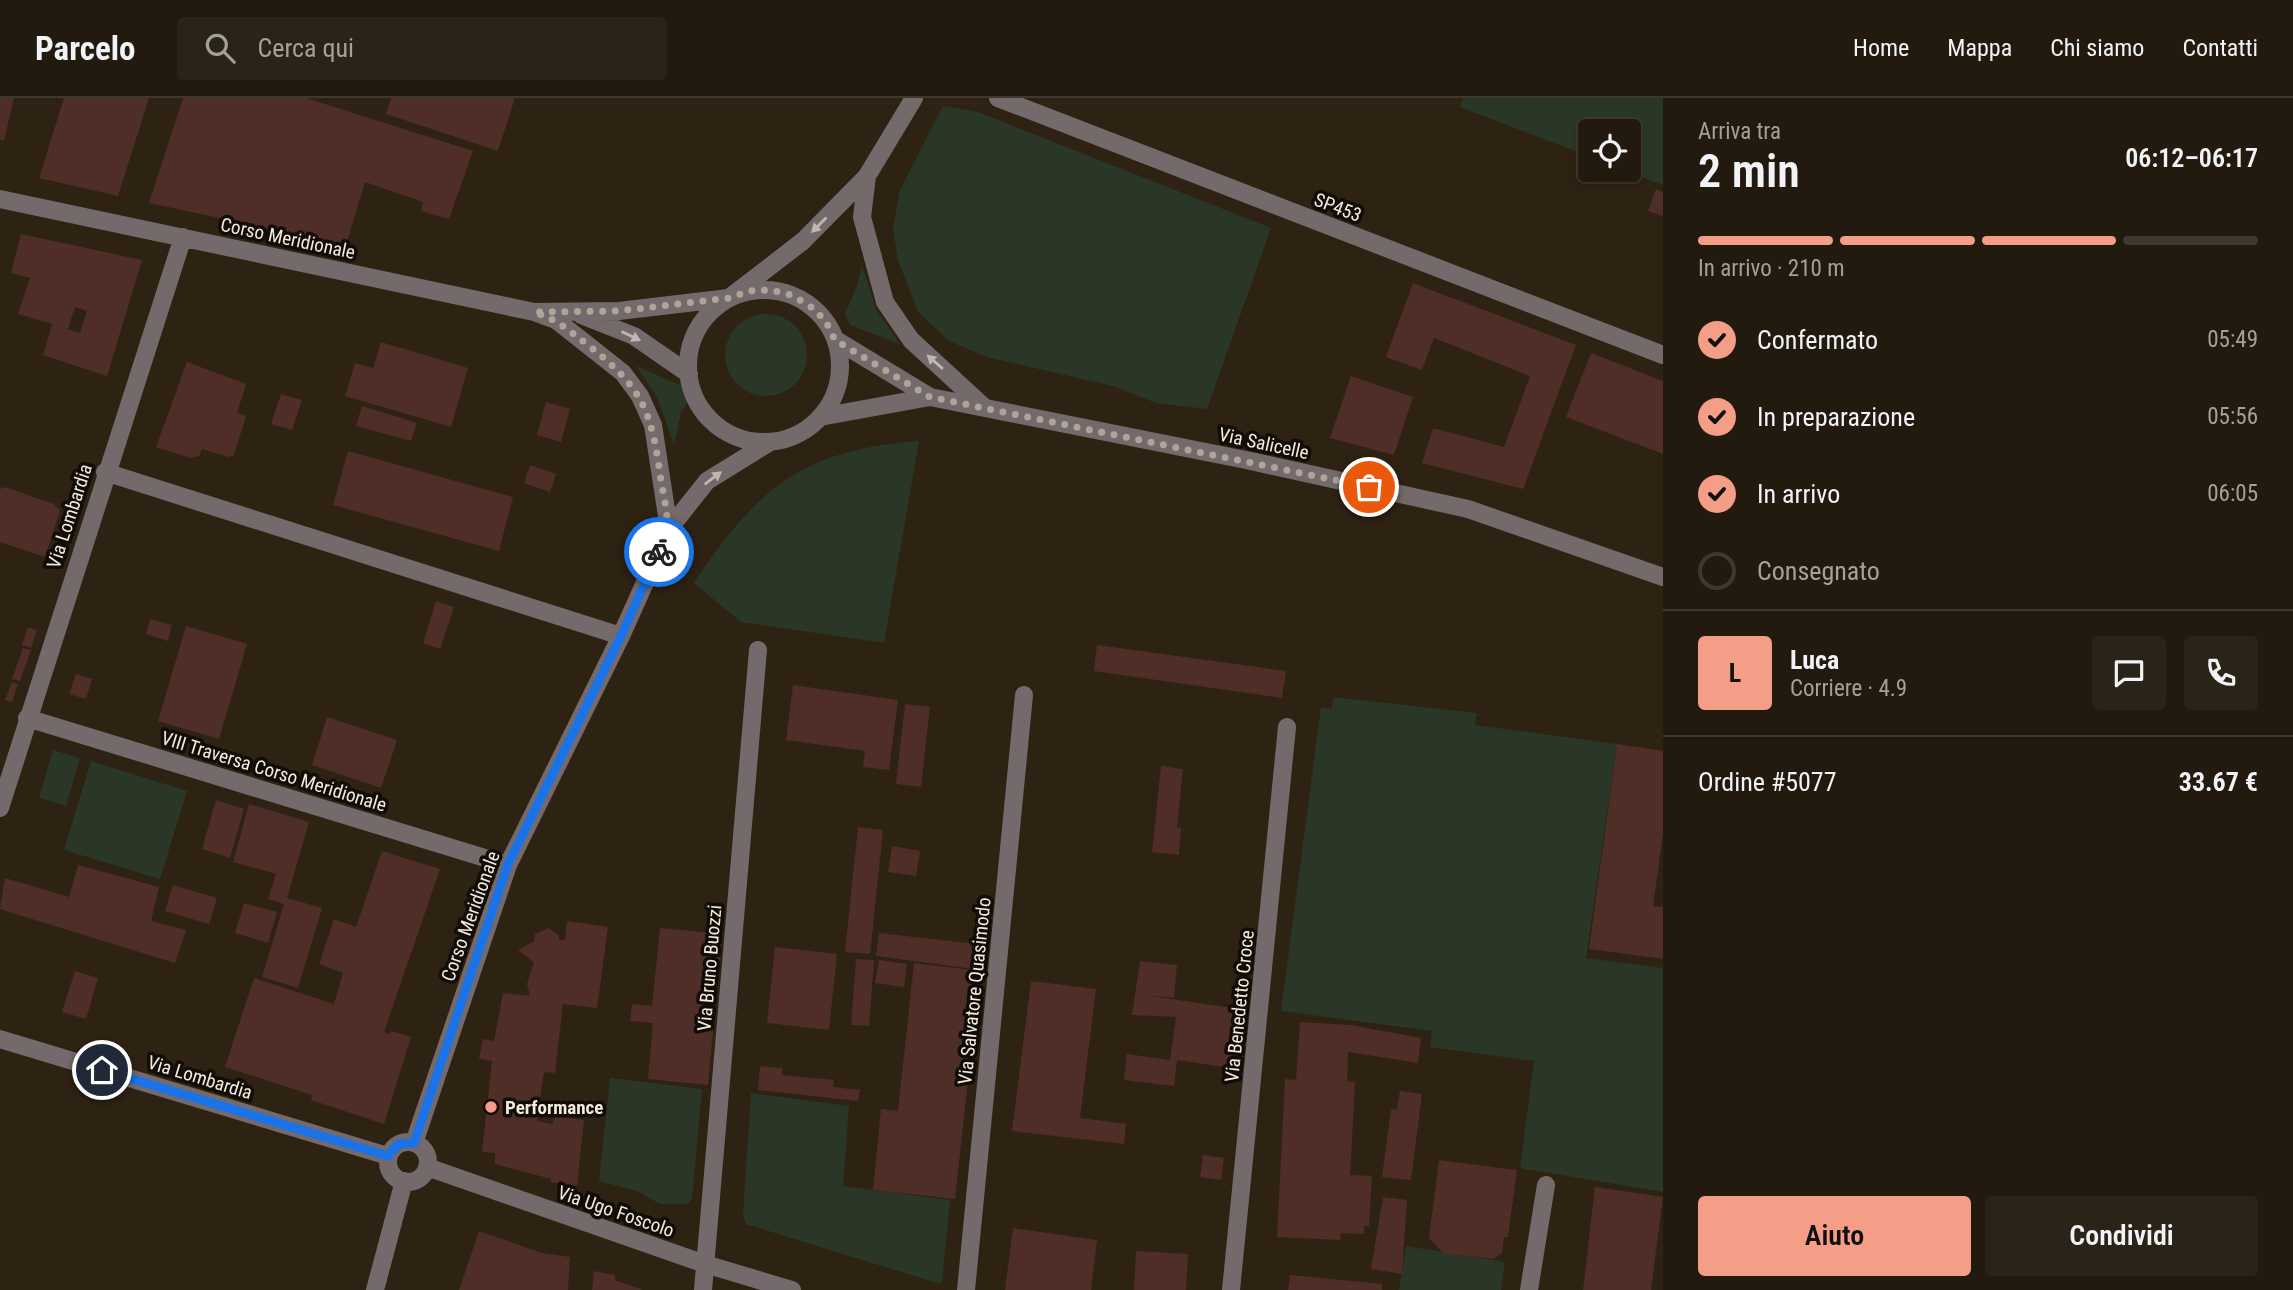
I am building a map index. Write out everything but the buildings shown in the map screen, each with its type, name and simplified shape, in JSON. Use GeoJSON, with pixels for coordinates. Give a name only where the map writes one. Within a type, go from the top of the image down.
{"type":"FeatureCollection","features":[{"type":"Feature","properties":{"kind":"street"},"geometry":{"type":"LineString","coordinates":[[729,298],[749,291],[771,290],[791,295],[810,306],[825,320],[835,340],[840,360],[839,381],[832,400],[820,417],[805,430],[770,442],[744,439],[721,429],[702,410],[689,374],[688,362],[694,336],[708,314],[803,241],[867,176],[914,98]]}},
{"type":"Feature","properties":{"kind":"street","name":"SP453"},"geometry":{"type":"LineString","coordinates":[[998,98],[1663,355]]}},
{"type":"Feature","properties":{"kind":"street"},"geometry":{"type":"LineString","coordinates":[[867,176],[862,217],[885,302],[911,340],[985,408]]}},
{"type":"Feature","properties":{"kind":"street","name":"Corso Meridionale"},"geometry":{"type":"LineString","coordinates":[[0,199],[534,312],[569,309],[618,311],[729,298]]}},
{"type":"Feature","properties":{"kind":"street","name":"Via Lombardia"},"geometry":{"type":"LineString","coordinates":[[0,808],[105,472],[183,237]]}},
{"type":"Feature","properties":{"kind":"street"},"geometry":{"type":"LineString","coordinates":[[569,309],[634,336],[689,374]]}},
{"type":"Feature","properties":{"kind":"street"},"geometry":{"type":"LineString","coordinates":[[534,312],[556,320],[624,373],[640,396],[653,425],[669,529]]}},
{"type":"Feature","properties":{"kind":"street"},"geometry":{"type":"LineString","coordinates":[[835,340],[930,397]]}},
{"type":"Feature","properties":{"kind":"street"},"geometry":{"type":"LineString","coordinates":[[820,417],[930,397]]}},
{"type":"Feature","properties":{"kind":"street","name":"Via Salicelle"},"geometry":{"type":"LineString","coordinates":[[930,397],[1245,460],[1468,509],[1663,577]]}},
{"type":"Feature","properties":{"kind":"street","name":"Corso Meridionale"},"geometry":{"type":"LineString","coordinates":[[414,1143],[508,864],[621,636],[669,529],[707,481],[770,442]]}},
{"type":"Feature","properties":{"kind":"street"},"geometry":{"type":"LineString","coordinates":[[105,472],[621,636]]}},
{"type":"Feature","properties":{"kind":"street","name":"Via Bruno Buozzi"},"geometry":{"type":"LineString","coordinates":[[703,1290],[758,650]]}},
{"type":"Feature","properties":{"kind":"street","name":"Via Salvatore Quasimodo"},"geometry":{"type":"LineString","coordinates":[[966,1290],[1024,695]]}},
{"type":"Feature","properties":{"kind":"street","name":"VIII Traversa Corso Meridionale"},"geometry":{"type":"LineString","coordinates":[[27,718],[508,864]]}},
{"type":"Feature","properties":{"kind":"street","name":"Via Benedetto Croce"},"geometry":{"type":"LineString","coordinates":[[1231,1290],[1287,727]]}},
{"type":"Feature","properties":{"kind":"street","name":"Via Lombardia"},"geometry":{"type":"LineString","coordinates":[[0,1039],[388,1156]]}},
{"type":"Feature","properties":{"kind":"street"},"geometry":{"type":"LineString","coordinates":[[414,1143],[427,1155],[427,1167],[421,1177],[404,1181],[390,1172],[388,1156],[398,1144],[414,1143]]}},
{"type":"Feature","properties":{"kind":"street","name":"Via Ugo Foscolo"},"geometry":{"type":"LineString","coordinates":[[427,1167],[705,1264],[792,1290]]}},
{"type":"Feature","properties":{"kind":"street"},"geometry":{"type":"LineString","coordinates":[[375,1290],[404,1181]]}},
{"type":"Feature","properties":{"kind":"street"},"geometry":{"type":"LineString","coordinates":[[1529,1290],[1546,1185]]}},
{"type":"Feature","properties":{"kind":"green space"},"geometry":{"type":"Polygon","coordinates":[[[1463,98],[1663,98],[1663,185],[1641,177],[1641,119],[1578,119],[1578,152],[1460,107],[1463,98]]]}},
{"type":"Feature","properties":{"kind":"green space"},"geometry":{"type":"Polygon","coordinates":[[[943,106],[978,112],[1271,228],[1207,409],[1156,403],[1113,386],[987,357],[949,341],[918,312],[898,260],[893,229],[900,190],[943,106]]]}},
{"type":"Feature","properties":{"kind":"green space"},"geometry":{"type":"Polygon","coordinates":[[[862,265],[876,309],[900,344],[850,325],[845,314],[857,286],[862,265]]]}},
{"type":"Feature","properties":{"kind":"green space"},"geometry":{"type":"Polygon","coordinates":[[[766,314],[782,317],[795,326],[804,339],[807,355],[804,371],[795,384],[782,393],[766,396],[750,393],[737,384],[728,371],[725,355],[728,339],[737,326],[750,317],[766,314]]]}},
{"type":"Feature","properties":{"kind":"green space"},"geometry":{"type":"Polygon","coordinates":[[[636,366],[683,386],[689,400],[681,412],[674,445],[657,397],[636,366]]]}},
{"type":"Feature","properties":{"kind":"green space"},"geometry":{"type":"Polygon","coordinates":[[[919,441],[884,643],[741,622],[694,583],[739,522],[786,480],[813,465],[844,453],[919,441]]]}},
{"type":"Feature","properties":{"kind":"green space"},"geometry":{"type":"Polygon","coordinates":[[[1333,697],[1477,713],[1475,725],[1617,744],[1586,958],[1663,968],[1663,1192],[1520,1168],[1534,1061],[1430,1047],[1432,1031],[1281,1011],[1321,707],[1332,709],[1333,697]]]}},
{"type":"Feature","properties":{"kind":"green space"},"geometry":{"type":"Polygon","coordinates":[[[53,750],[80,758],[66,806],[39,798],[53,750]]]}},
{"type":"Feature","properties":{"kind":"green space"},"geometry":{"type":"Polygon","coordinates":[[[91,761],[187,791],[160,879],[64,850],[91,761]]]}},
{"type":"Feature","properties":{"kind":"green space"},"geometry":{"type":"Polygon","coordinates":[[[610,1078],[702,1089],[692,1199],[687,1204],[660,1204],[637,1191],[599,1181],[610,1078]]]}},
{"type":"Feature","properties":{"kind":"green space"},"geometry":{"type":"Polygon","coordinates":[[[751,1093],[849,1106],[843,1186],[950,1200],[942,1282],[937,1283],[746,1224],[743,1215],[751,1093]]]}},
{"type":"Feature","properties":{"kind":"green space"},"geometry":{"type":"Polygon","coordinates":[[[1406,1246],[1505,1262],[1501,1290],[1399,1290],[1406,1246]]]}},
{"type":"Feature","properties":{"kind":"way so far"},"geometry":{"type":"LineString","coordinates":[[659,552],[669,529],[653,425],[640,396],[624,373],[556,320],[534,312],[569,309],[618,311],[729,298],[749,291],[771,290],[791,295],[810,306],[825,320],[835,340],[930,397],[1369,487]]}},
{"type":"Feature","properties":{"kind":"place","name":"Performance"},"geometry":{"type":"Point","coordinates":[491,1107]}},
{"type":"Feature","properties":{"kind":"route"},"geometry":{"type":"LineString","coordinates":[[102,1070],[388,1156],[398,1144],[414,1143],[508,864],[621,636],[659,552]]}}]}
